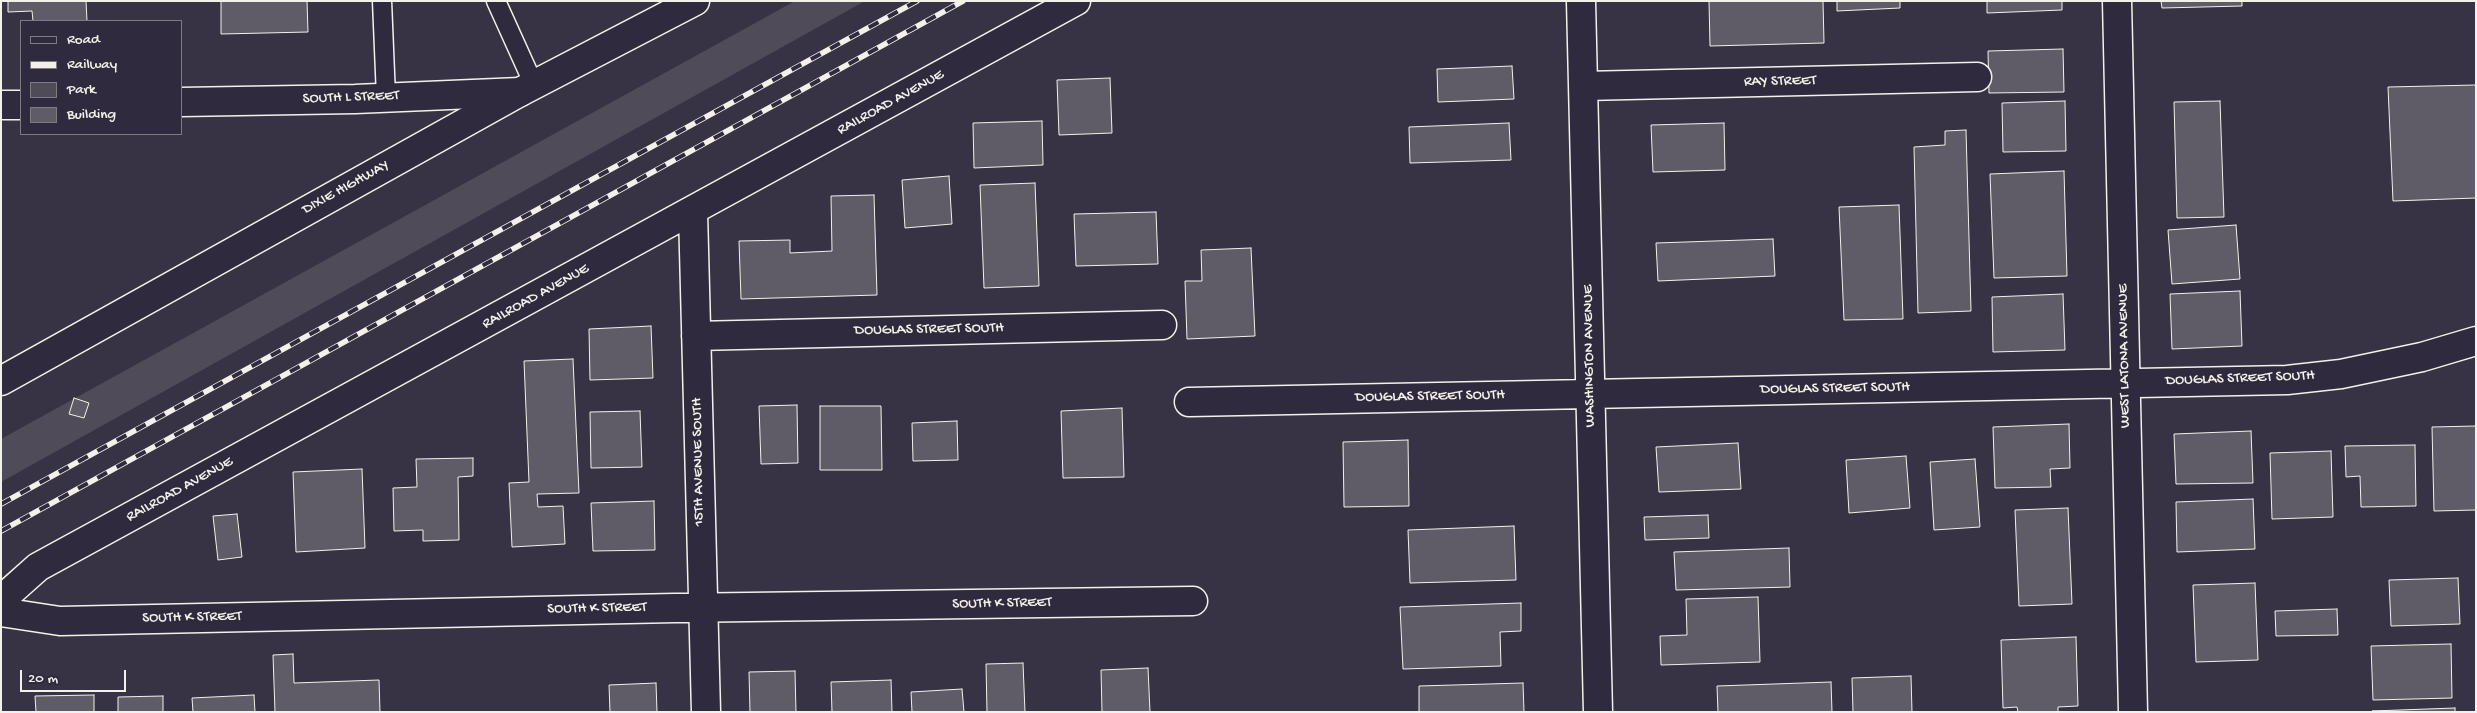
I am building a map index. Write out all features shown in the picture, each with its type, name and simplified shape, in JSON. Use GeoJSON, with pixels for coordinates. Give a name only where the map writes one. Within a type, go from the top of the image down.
{"type":"FeatureCollection","features":[{"type":"Feature","properties":{"kind":"street","name":"DIXIE HIGHWAY"},"geometry":{"type":"LineString","coordinates":[[1,381],[527,88],[695,1]]}},
{"type":"Feature","properties":{"kind":"street","name":"RAILROAD AVENUE"},"geometry":{"type":"LineString","coordinates":[[1,600],[38,567],[693,212],[1076,1]]}},
{"type":"Feature","properties":{"kind":"street","name":"WASHINGTON AVENUE"},"geometry":{"type":"LineString","coordinates":[[1582,1],[1598,712]]}},
{"type":"Feature","properties":{"kind":"street","name":"WEST LATONA AVENUE"},"geometry":{"type":"LineString","coordinates":[[2117,1],[2133,712]]}},
{"type":"Feature","properties":{"kind":"street","name":"RAY STREET"},"geometry":{"type":"LineString","coordinates":[[1584,86],[1977,78]]}},
{"type":"Feature","properties":{"kind":"street","name":"SOUTH L STREET"},"geometry":{"type":"LineString","coordinates":[[182,102],[355,99],[527,88]]}},
{"type":"Feature","properties":{"kind":"street"},"geometry":{"type":"LineString","coordinates":[[1,105],[20,104]]}},
{"type":"Feature","properties":{"kind":"street","name":"15TH AVENUE SOUTH"},"geometry":{"type":"LineString","coordinates":[[693,212],[706,712]]}},
{"type":"Feature","properties":{"kind":"street","name":"DOUGLAS STREET SOUTH"},"geometry":{"type":"LineString","coordinates":[[696,336],[1162,325]]}},
{"type":"Feature","properties":{"kind":"street","name":"DOUGLAS STREET SOUTH"},"geometry":{"type":"LineString","coordinates":[[1189,402],[2287,380],[2341,374],[2422,357],[2476,340]]}},
{"type":"Feature","properties":{"kind":"street","name":"SOUTH K STREET"},"geometry":{"type":"LineString","coordinates":[[1,612],[60,621],[703,607],[1193,601]]}},
{"type":"Feature","properties":{"kind":"lane"},"geometry":{"type":"LineString","coordinates":[[382,1],[386,97]]}},
{"type":"Feature","properties":{"kind":"lane"},"geometry":{"type":"LineString","coordinates":[[496,1],[527,88]]}},
{"type":"Feature","properties":{"kind":"green space"},"geometry":{"type":"Polygon","coordinates":[[[795,1],[865,1],[1,482],[1,439],[795,1]]]}},
{"type":"Feature","properties":{"kind":"building"},"geometry":{"type":"Polygon","coordinates":[[[8,1],[86,1],[87,20],[33,20],[32,11],[8,12],[8,1]]]}},
{"type":"Feature","properties":{"kind":"building"},"geometry":{"type":"Polygon","coordinates":[[[221,1],[307,1],[308,32],[221,34],[221,1]]]}},
{"type":"Feature","properties":{"kind":"building"},"geometry":{"type":"Polygon","coordinates":[[[1709,1],[1823,1],[1824,43],[1710,46],[1709,1]]]}},
{"type":"Feature","properties":{"kind":"building"},"geometry":{"type":"Polygon","coordinates":[[[1837,1],[1900,1],[1900,8],[1837,11],[1837,1]]]}},
{"type":"Feature","properties":{"kind":"building"},"geometry":{"type":"Polygon","coordinates":[[[1987,1],[2062,1],[2062,10],[1987,13],[1987,1]]]}},
{"type":"Feature","properties":{"kind":"building"},"geometry":{"type":"Polygon","coordinates":[[[2161,1],[2242,1],[2242,6],[2162,8],[2161,1]]]}},
{"type":"Feature","properties":{"kind":"building"},"geometry":{"type":"Polygon","coordinates":[[[2063,49],[2064,92],[1989,93],[1988,51],[2063,49]]]}},
{"type":"Feature","properties":{"kind":"building"},"geometry":{"type":"Polygon","coordinates":[[[1512,66],[1514,99],[1438,102],[1437,69],[1512,66]]]}},
{"type":"Feature","properties":{"kind":"building"},"geometry":{"type":"Polygon","coordinates":[[[1110,78],[1112,133],[1059,135],[1057,80],[1110,78]]]}},
{"type":"Feature","properties":{"kind":"building"},"geometry":{"type":"Polygon","coordinates":[[[2476,85],[2476,198],[2393,201],[2388,87],[2476,85]]]}},
{"type":"Feature","properties":{"kind":"building"},"geometry":{"type":"Polygon","coordinates":[[[2065,101],[2066,151],[2003,152],[2002,103],[2065,101]]]}},
{"type":"Feature","properties":{"kind":"building"},"geometry":{"type":"Polygon","coordinates":[[[2220,101],[2224,217],[2177,218],[2174,102],[2220,101]]]}},
{"type":"Feature","properties":{"kind":"building"},"geometry":{"type":"Polygon","coordinates":[[[1042,121],[1043,165],[974,168],[973,123],[1042,121]]]}},
{"type":"Feature","properties":{"kind":"building"},"geometry":{"type":"Polygon","coordinates":[[[1509,123],[1511,160],[1410,163],[1409,127],[1509,123]]]}},
{"type":"Feature","properties":{"kind":"building"},"geometry":{"type":"Polygon","coordinates":[[[1724,123],[1725,170],[1653,172],[1651,125],[1724,123]]]}},
{"type":"Feature","properties":{"kind":"building"},"geometry":{"type":"Polygon","coordinates":[[[1966,130],[1971,311],[1918,313],[1914,147],[1945,145],[1945,131],[1966,130]]]}},
{"type":"Feature","properties":{"kind":"building"},"geometry":{"type":"Polygon","coordinates":[[[2064,171],[2067,276],[1994,278],[1990,174],[2064,171]]]}},
{"type":"Feature","properties":{"kind":"building"},"geometry":{"type":"Polygon","coordinates":[[[949,176],[952,224],[905,228],[902,180],[949,176]]]}},
{"type":"Feature","properties":{"kind":"building"},"geometry":{"type":"Polygon","coordinates":[[[1035,183],[1039,286],[984,288],[980,185],[1035,183]]]}},
{"type":"Feature","properties":{"kind":"building"},"geometry":{"type":"Polygon","coordinates":[[[874,195],[877,295],[741,299],[739,241],[790,240],[790,253],[832,251],[831,196],[874,195]]]}},
{"type":"Feature","properties":{"kind":"building"},"geometry":{"type":"Polygon","coordinates":[[[1899,205],[1903,319],[1844,320],[1839,207],[1899,205]]]}},
{"type":"Feature","properties":{"kind":"building"},"geometry":{"type":"Polygon","coordinates":[[[1156,212],[1158,264],[1076,266],[1074,214],[1156,212]]]}},
{"type":"Feature","properties":{"kind":"building"},"geometry":{"type":"Polygon","coordinates":[[[2236,225],[2240,279],[2172,284],[2168,230],[2236,225]]]}},
{"type":"Feature","properties":{"kind":"building"},"geometry":{"type":"Polygon","coordinates":[[[1773,239],[1775,276],[1658,281],[1656,243],[1773,239]]]}},
{"type":"Feature","properties":{"kind":"building"},"geometry":{"type":"Polygon","coordinates":[[[1251,248],[1255,336],[1187,339],[1185,281],[1202,281],[1201,250],[1251,248]]]}},
{"type":"Feature","properties":{"kind":"building"},"geometry":{"type":"Polygon","coordinates":[[[2240,291],[2242,346],[2172,349],[2170,294],[2240,291]]]}},
{"type":"Feature","properties":{"kind":"building"},"geometry":{"type":"Polygon","coordinates":[[[2063,294],[2065,350],[1993,352],[1992,297],[2063,294]]]}},
{"type":"Feature","properties":{"kind":"building"},"geometry":{"type":"Polygon","coordinates":[[[651,326],[653,378],[590,380],[589,329],[651,326]]]}},
{"type":"Feature","properties":{"kind":"building"},"geometry":{"type":"Polygon","coordinates":[[[573,359],[579,493],[537,494],[538,507],[563,506],[565,544],[512,547],[509,483],[529,482],[524,361],[573,359]]]}},
{"type":"Feature","properties":{"kind":"building"},"geometry":{"type":"Polygon","coordinates":[[[74,398],[89,403],[84,418],[69,414],[74,398]]]}},
{"type":"Feature","properties":{"kind":"building"},"geometry":{"type":"Polygon","coordinates":[[[797,405],[798,463],[761,464],[759,406],[797,405]]]}},
{"type":"Feature","properties":{"kind":"building"},"geometry":{"type":"Polygon","coordinates":[[[820,406],[881,406],[882,470],[820,470],[820,406]]]}},
{"type":"Feature","properties":{"kind":"building"},"geometry":{"type":"Polygon","coordinates":[[[1122,408],[1124,477],[1063,478],[1061,411],[1122,408]]]}},
{"type":"Feature","properties":{"kind":"building"},"geometry":{"type":"Polygon","coordinates":[[[640,411],[642,467],[591,468],[590,412],[640,411]]]}},
{"type":"Feature","properties":{"kind":"building"},"geometry":{"type":"Polygon","coordinates":[[[957,421],[958,460],[913,461],[912,423],[957,421]]]}},
{"type":"Feature","properties":{"kind":"building"},"geometry":{"type":"Polygon","coordinates":[[[2069,424],[2070,468],[2050,469],[2051,487],[1995,488],[1993,427],[2069,424]]]}},
{"type":"Feature","properties":{"kind":"building"},"geometry":{"type":"Polygon","coordinates":[[[2476,426],[2476,510],[2434,511],[2432,427],[2476,426]]]}},
{"type":"Feature","properties":{"kind":"building"},"geometry":{"type":"Polygon","coordinates":[[[2251,431],[2253,483],[2176,484],[2174,434],[2251,431]]]}},
{"type":"Feature","properties":{"kind":"building"},"geometry":{"type":"Polygon","coordinates":[[[1408,440],[1409,506],[1344,507],[1343,442],[1408,440]]]}},
{"type":"Feature","properties":{"kind":"building"},"geometry":{"type":"Polygon","coordinates":[[[1738,443],[1741,489],[1659,492],[1656,447],[1738,443]]]}},
{"type":"Feature","properties":{"kind":"building"},"geometry":{"type":"Polygon","coordinates":[[[2415,445],[2416,506],[2361,507],[2360,476],[2346,477],[2345,446],[2415,445]]]}},
{"type":"Feature","properties":{"kind":"building"},"geometry":{"type":"Polygon","coordinates":[[[2331,451],[2333,517],[2272,519],[2270,453],[2331,451]]]}},
{"type":"Feature","properties":{"kind":"building"},"geometry":{"type":"Polygon","coordinates":[[[1906,456],[1910,508],[1849,513],[1846,460],[1906,456]]]}},
{"type":"Feature","properties":{"kind":"building"},"geometry":{"type":"Polygon","coordinates":[[[473,458],[473,476],[458,477],[459,540],[423,541],[423,530],[394,531],[393,488],[417,487],[416,459],[473,458]]]}},
{"type":"Feature","properties":{"kind":"building"},"geometry":{"type":"Polygon","coordinates":[[[1975,459],[1980,527],[1934,530],[1930,462],[1975,459]]]}},
{"type":"Feature","properties":{"kind":"building"},"geometry":{"type":"Polygon","coordinates":[[[362,469],[365,548],[296,552],[293,472],[362,469]]]}},
{"type":"Feature","properties":{"kind":"building"},"geometry":{"type":"Polygon","coordinates":[[[2253,499],[2255,549],[2177,552],[2176,502],[2253,499]]]}},
{"type":"Feature","properties":{"kind":"building"},"geometry":{"type":"Polygon","coordinates":[[[654,501],[655,550],[593,551],[591,503],[654,501]]]}},
{"type":"Feature","properties":{"kind":"building"},"geometry":{"type":"Polygon","coordinates":[[[2068,508],[2072,604],[2019,606],[2015,510],[2068,508]]]}},
{"type":"Feature","properties":{"kind":"building"},"geometry":{"type":"Polygon","coordinates":[[[237,514],[242,557],[218,560],[213,516],[237,514]]]}},
{"type":"Feature","properties":{"kind":"building"},"geometry":{"type":"Polygon","coordinates":[[[1708,515],[1709,538],[1645,540],[1644,517],[1708,515]]]}},
{"type":"Feature","properties":{"kind":"building"},"geometry":{"type":"Polygon","coordinates":[[[1514,526],[1516,580],[1410,583],[1408,530],[1514,526]]]}},
{"type":"Feature","properties":{"kind":"building"},"geometry":{"type":"Polygon","coordinates":[[[1789,548],[1790,587],[1676,590],[1674,552],[1789,548]]]}},
{"type":"Feature","properties":{"kind":"building"},"geometry":{"type":"Polygon","coordinates":[[[2458,578],[2460,624],[2391,626],[2389,580],[2458,578]]]}},
{"type":"Feature","properties":{"kind":"building"},"geometry":{"type":"Polygon","coordinates":[[[2255,583],[2258,660],[2196,662],[2193,585],[2255,583]]]}},
{"type":"Feature","properties":{"kind":"building"},"geometry":{"type":"Polygon","coordinates":[[[1758,597],[1760,662],[1661,665],[1660,636],[1687,635],[1686,599],[1758,597]]]}},
{"type":"Feature","properties":{"kind":"building"},"geometry":{"type":"Polygon","coordinates":[[[1521,603],[1521,631],[1500,632],[1501,666],[1403,669],[1400,607],[1521,603]]]}},
{"type":"Feature","properties":{"kind":"building"},"geometry":{"type":"Polygon","coordinates":[[[2337,609],[2338,635],[2276,636],[2275,611],[2337,609]]]}},
{"type":"Feature","properties":{"kind":"building"},"geometry":{"type":"Polygon","coordinates":[[[2076,637],[2078,706],[2058,707],[2058,712],[2018,712],[2017,707],[2003,708],[2001,640],[2076,637]]]}},
{"type":"Feature","properties":{"kind":"building"},"geometry":{"type":"Polygon","coordinates":[[[2451,644],[2452,698],[2373,700],[2371,646],[2451,644]]]}},
{"type":"Feature","properties":{"kind":"building"},"geometry":{"type":"Polygon","coordinates":[[[293,654],[294,683],[379,680],[380,712],[275,712],[273,655],[293,654]]]}},
{"type":"Feature","properties":{"kind":"building"},"geometry":{"type":"Polygon","coordinates":[[[1023,663],[1025,712],[987,712],[986,664],[1023,663]]]}},
{"type":"Feature","properties":{"kind":"building"},"geometry":{"type":"Polygon","coordinates":[[[1148,668],[1150,712],[1102,712],[1101,670],[1148,668]]]}},
{"type":"Feature","properties":{"kind":"building"},"geometry":{"type":"Polygon","coordinates":[[[795,671],[796,712],[750,712],[749,672],[795,671]]]}},
{"type":"Feature","properties":{"kind":"building"},"geometry":{"type":"Polygon","coordinates":[[[1911,676],[1912,712],[1853,712],[1852,678],[1911,676]]]}},
{"type":"Feature","properties":{"kind":"building"},"geometry":{"type":"Polygon","coordinates":[[[891,680],[892,712],[832,712],[831,682],[891,680]]]}},
{"type":"Feature","properties":{"kind":"building"},"geometry":{"type":"Polygon","coordinates":[[[1831,682],[1832,712],[1718,712],[1717,686],[1831,682]]]}},
{"type":"Feature","properties":{"kind":"building"},"geometry":{"type":"Polygon","coordinates":[[[656,683],[657,712],[610,712],[609,685],[656,683]]]}},
{"type":"Feature","properties":{"kind":"building"},"geometry":{"type":"Polygon","coordinates":[[[1523,683],[1524,712],[1419,712],[1419,686],[1523,683]]]}},
{"type":"Feature","properties":{"kind":"building"},"geometry":{"type":"Polygon","coordinates":[[[962,689],[964,712],[912,712],[911,692],[962,689]]]}},
{"type":"Feature","properties":{"kind":"building"},"geometry":{"type":"Polygon","coordinates":[[[94,695],[94,712],[36,712],[35,696],[94,695]]]}},
{"type":"Feature","properties":{"kind":"building"},"geometry":{"type":"Polygon","coordinates":[[[254,695],[255,712],[193,712],[192,698],[254,695]]]}},
{"type":"Feature","properties":{"kind":"building"},"geometry":{"type":"Polygon","coordinates":[[[163,696],[163,712],[118,712],[118,697],[163,696]]]}},
{"type":"Feature","properties":{"kind":"building"},"geometry":{"type":"Polygon","coordinates":[[[2455,708],[2455,712],[2372,711],[2455,708]]]}},
{"type":"Feature","properties":{"kind":"railway"},"geometry":{"type":"LineString","coordinates":[[1,504],[917,1]]}},
{"type":"Feature","properties":{"kind":"railway"},"geometry":{"type":"LineString","coordinates":[[1,531],[963,1]]}}]}
